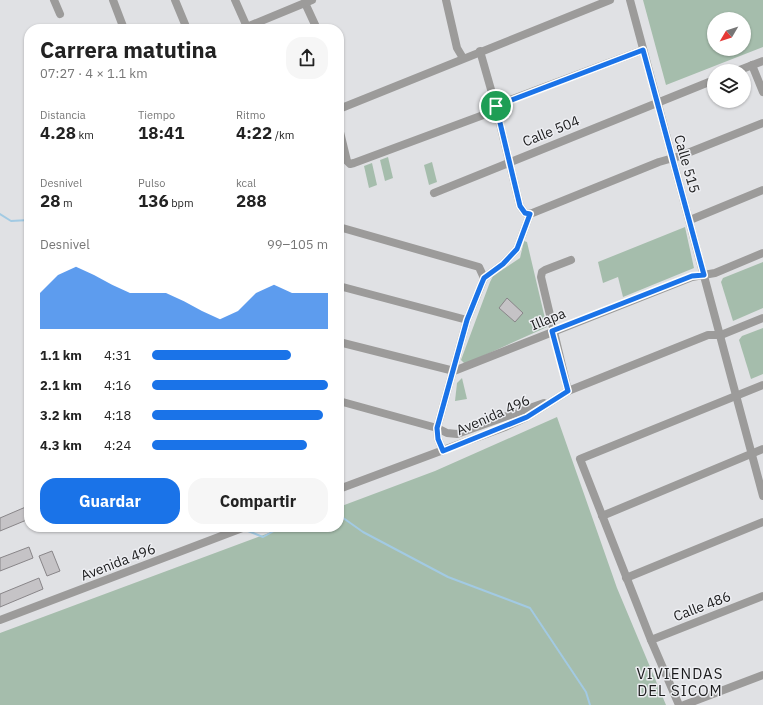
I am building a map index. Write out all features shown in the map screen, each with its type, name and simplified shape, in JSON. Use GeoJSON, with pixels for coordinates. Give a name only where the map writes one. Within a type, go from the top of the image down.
{"type":"FeatureCollection","features":[{"type":"Feature","properties":{"kind":"street"},"geometry":{"type":"LineString","coordinates":[[54,0],[60,14]]}},
{"type":"Feature","properties":{"kind":"street"},"geometry":{"type":"LineString","coordinates":[[113,0],[122,24]]}},
{"type":"Feature","properties":{"kind":"street"},"geometry":{"type":"LineString","coordinates":[[175,0],[185,24]]}},
{"type":"Feature","properties":{"kind":"street"},"geometry":{"type":"LineString","coordinates":[[235,0],[243,24]]}},
{"type":"Feature","properties":{"kind":"street"},"geometry":{"type":"LineString","coordinates":[[446,0],[457,48],[463,58]]}},
{"type":"Feature","properties":{"kind":"street"},"geometry":{"type":"LineString","coordinates":[[344,107],[610,0]]}},
{"type":"Feature","properties":{"kind":"street","name":"Calle 515"},"geometry":{"type":"LineString","coordinates":[[630,0],[738,396],[763,496]]}},
{"type":"Feature","properties":{"kind":"street"},"geometry":{"type":"LineString","coordinates":[[253,24],[302,2],[314,24]]}},
{"type":"Feature","properties":{"kind":"street"},"geometry":{"type":"LineString","coordinates":[[344,149],[347,161],[350,164],[486,114],[496,106],[643,50]]}},
{"type":"Feature","properties":{"kind":"street"},"geometry":{"type":"LineString","coordinates":[[480,51],[496,106],[520,206],[527,214]]}},
{"type":"Feature","properties":{"kind":"street"},"geometry":{"type":"LineString","coordinates":[[763,61],[752,65],[763,92]]}},
{"type":"Feature","properties":{"kind":"street","name":"Calle 504"},"geometry":{"type":"LineString","coordinates":[[434,193],[707,83]]}},
{"type":"Feature","properties":{"kind":"street"},"geometry":{"type":"LineString","coordinates":[[527,214],[659,162],[763,124]]}},
{"type":"Feature","properties":{"kind":"street"},"geometry":{"type":"LineString","coordinates":[[690,220],[763,190]]}},
{"type":"Feature","properties":{"kind":"street"},"geometry":{"type":"LineString","coordinates":[[443,451],[438,439],[437,428],[467,320],[484,278],[503,264],[517,249],[527,214]]}},
{"type":"Feature","properties":{"kind":"street"},"geometry":{"type":"LineString","coordinates":[[344,228],[479,267],[484,278]]}},
{"type":"Feature","properties":{"kind":"street","name":"Illapa"},"geometry":{"type":"LineString","coordinates":[[454,371],[692,276],[715,273],[763,253]]}},
{"type":"Feature","properties":{"kind":"street"},"geometry":{"type":"LineString","coordinates":[[568,391],[552,331],[541,278],[542,272],[545,270],[571,260]]}},
{"type":"Feature","properties":{"kind":"street"},"geometry":{"type":"LineString","coordinates":[[344,287],[467,320]]}},
{"type":"Feature","properties":{"kind":"street","name":"Avenida 496"},"geometry":{"type":"LineString","coordinates":[[344,487],[443,451],[516,422],[568,391],[708,335],[721,334],[763,318]]}},
{"type":"Feature","properties":{"kind":"street"},"geometry":{"type":"LineString","coordinates":[[344,343],[454,371]]}},
{"type":"Feature","properties":{"kind":"street"},"geometry":{"type":"LineString","coordinates":[[679,705],[626,578],[580,459],[763,385]]}},
{"type":"Feature","properties":{"kind":"street"},"geometry":{"type":"LineString","coordinates":[[344,402],[456,434],[525,408],[554,400]]}},
{"type":"Feature","properties":{"kind":"street"},"geometry":{"type":"LineString","coordinates":[[602,516],[763,449]]}},
{"type":"Feature","properties":{"kind":"street"},"geometry":{"type":"LineString","coordinates":[[626,578],[763,522]]}},
{"type":"Feature","properties":{"kind":"street","name":"Avenida 496"},"geometry":{"type":"LineString","coordinates":[[0,620],[231,532]]}},
{"type":"Feature","properties":{"kind":"street","name":"Calle 486"},"geometry":{"type":"LineString","coordinates":[[651,640],[763,596]]}},
{"type":"Feature","properties":{"kind":"street"},"geometry":{"type":"LineString","coordinates":[[684,705],[763,675]]}},
{"type":"Feature","properties":{"kind":"green space"},"geometry":{"type":"Polygon","coordinates":[[[643,0],[763,0],[763,47],[751,52],[751,12],[707,12],[707,56],[740,56],[720,64],[707,64],[707,69],[666,85],[643,0]]]}},
{"type":"Feature","properties":{"kind":"green space"},"geometry":{"type":"Polygon","coordinates":[[[388,157],[393,178],[385,181],[380,160],[388,157]]]}},
{"type":"Feature","properties":{"kind":"green space"},"geometry":{"type":"Polygon","coordinates":[[[432,162],[437,182],[429,185],[424,165],[432,162]]]}},
{"type":"Feature","properties":{"kind":"green space"},"geometry":{"type":"Polygon","coordinates":[[[372,163],[377,185],[369,188],[364,166],[372,163]]]}},
{"type":"Feature","properties":{"kind":"green space"},"geometry":{"type":"Polygon","coordinates":[[[685,227],[694,268],[623,297],[618,277],[603,283],[598,262],[685,227]]]}},
{"type":"Feature","properties":{"kind":"green space"},"geometry":{"type":"Polygon","coordinates":[[[524,241],[527,242],[547,327],[465,364],[461,360],[490,282],[493,276],[520,258],[524,241]]]}},
{"type":"Feature","properties":{"kind":"green space"},"geometry":{"type":"Polygon","coordinates":[[[763,262],[763,308],[733,321],[721,282],[723,278],[763,262]]]}},
{"type":"Feature","properties":{"kind":"green space"},"geometry":{"type":"Polygon","coordinates":[[[763,328],[763,374],[751,379],[739,340],[742,336],[763,328]]]}},
{"type":"Feature","properties":{"kind":"green space"},"geometry":{"type":"Polygon","coordinates":[[[462,378],[467,399],[455,401],[457,383],[462,378]]]}},
{"type":"Feature","properties":{"kind":"green space"},"geometry":{"type":"Polygon","coordinates":[[[557,417],[617,588],[666,705],[0,705],[0,633],[272,532],[344,532],[344,505],[435,471],[557,417]]]}},
{"type":"Feature","properties":{"kind":"building"},"geometry":{"type":"Polygon","coordinates":[[[507,298],[523,313],[515,322],[499,308],[507,298]]]}},
{"type":"Feature","properties":{"kind":"building"},"geometry":{"type":"Polygon","coordinates":[[[24,508],[24,521],[0,531],[0,518],[24,508]]]}},
{"type":"Feature","properties":{"kind":"building"},"geometry":{"type":"Polygon","coordinates":[[[29,547],[33,558],[0,571],[0,558],[29,547]]]}},
{"type":"Feature","properties":{"kind":"building"},"geometry":{"type":"Polygon","coordinates":[[[52,551],[60,571],[47,576],[39,556],[52,551]]]}},
{"type":"Feature","properties":{"kind":"building"},"geometry":{"type":"Polygon","coordinates":[[[39,578],[43,589],[0,607],[0,594],[39,578]]]}},
{"type":"Feature","properties":{"kind":"waterway"},"geometry":{"type":"LineString","coordinates":[[0,214],[11,221],[24,220]]}},
{"type":"Feature","properties":{"kind":"waterway"},"geometry":{"type":"LineString","coordinates":[[344,519],[363,532],[448,577],[530,608],[586,692],[590,705]]}},
{"type":"Feature","properties":{"kind":"waterway"},"geometry":{"type":"LineString","coordinates":[[250,532],[263,537],[272,532]]}},
{"type":"Feature","properties":{"kind":"district","name":"VIVIENDAS DEL SICOM"},"geometry":{"type":"Point","coordinates":[680,682]}},
{"type":"Feature","properties":{"kind":"route"},"geometry":{"type":"LineString","coordinates":[[643,50],[704,275],[692,276],[552,331],[568,391],[527,417],[443,451],[438,439],[437,428],[467,320],[484,278],[510,258],[517,249],[523,228],[530,214],[525,213],[520,206],[496,106],[643,50]]}}]}
